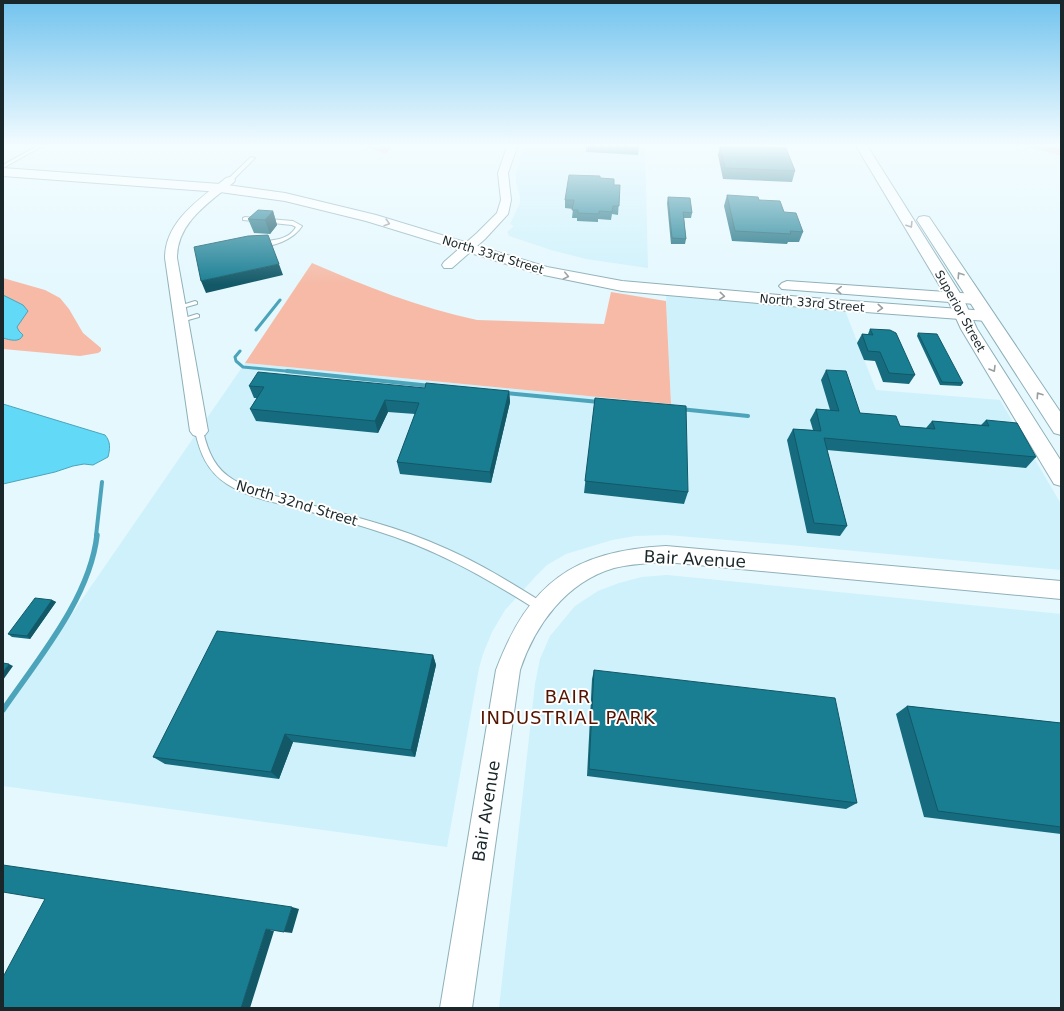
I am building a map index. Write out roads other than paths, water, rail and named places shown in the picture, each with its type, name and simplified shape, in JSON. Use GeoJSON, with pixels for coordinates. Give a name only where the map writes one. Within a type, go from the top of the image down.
{"type":"FeatureCollection","features":[{"type":"Feature","properties":{"kind":"main road","name":"North 33rd Street"},"geometry":{"type":"LineString","coordinates":[[255,191],[313,202],[570,277],[622,286],[684,292],[958,306],[975,299]]}},
{"type":"Feature","properties":{"kind":"main road","name":"North 33rd Street"},"geometry":{"type":"LineString","coordinates":[[313,191],[406,215]]}},
{"type":"Feature","properties":{"kind":"main road","name":"Superior Street"},"geometry":{"type":"LineString","coordinates":[[889,191],[1061,478]]}},
{"type":"Feature","properties":{"kind":"main road","name":"Superior Street"},"geometry":{"type":"LineString","coordinates":[[906,191],[975,299],[1061,428]]}},
{"type":"Feature","properties":{"kind":"main road","name":"North 33rd Street"},"geometry":{"type":"LineString","coordinates":[[466,232],[487,238]]}},
{"type":"Feature","properties":{"kind":"main road"},"geometry":{"type":"LineString","coordinates":[[584,265],[617,272]]}},
{"type":"Feature","properties":{"kind":"main road"},"geometry":{"type":"LineString","coordinates":[[632,274],[732,282],[708,284],[684,292]]}},
{"type":"Feature","properties":{"kind":"main road","name":"North 33rd Street"},"geometry":{"type":"LineString","coordinates":[[770,285],[958,306],[987,316]]}},
{"type":"Feature","properties":{"kind":"street","name":"North 32nd Street"},"geometry":{"type":"LineString","coordinates":[[199,431],[171,258],[171,246],[173,237],[186,219],[217,191]]}},
{"type":"Feature","properties":{"kind":"street"},"geometry":{"type":"LineString","coordinates":[[448,265],[469,248],[487,238],[504,209],[505,191]]}},
{"type":"Feature","properties":{"kind":"street","name":"Bair Avenue"},"geometry":{"type":"LineString","coordinates":[[456,1008],[508,670],[513,653],[525,628],[548,599],[573,579],[589,570],[614,560],[666,554],[1061,590]]}},
{"type":"Feature","properties":{"kind":"lane"},"geometry":{"type":"LineString","coordinates":[[245,219],[293,223],[299,226],[294,233],[286,239],[264,243],[250,242]]}},
{"type":"Feature","properties":{"kind":"lane"},"geometry":{"type":"LineString","coordinates":[[180,314],[195,303]]}},
{"type":"Feature","properties":{"kind":"lane"},"geometry":{"type":"LineString","coordinates":[[180,314],[197,316]]}},
{"type":"Feature","properties":{"kind":"lane","name":"North 32nd Street"},"geometry":{"type":"LineString","coordinates":[[199,431],[205,456],[213,468],[222,477],[236,486],[253,493],[388,532],[442,551],[499,581],[541,607]]}},
{"type":"Feature","properties":{"kind":"water"},"geometry":{"type":"Polygon","coordinates":[[[3,295],[23,305],[28,311],[17,327],[23,335],[20,339],[12,340],[3,338],[3,295]]]}},
{"type":"Feature","properties":{"kind":"water"},"geometry":{"type":"Polygon","coordinates":[[[3,404],[105,435],[110,446],[108,457],[93,465],[84,464],[73,466],[55,472],[3,484],[3,404]]]}},
{"type":"Feature","properties":{"kind":"waterway"},"geometry":{"type":"LineString","coordinates":[[256,330],[280,300]]}},
{"type":"Feature","properties":{"kind":"waterway"},"geometry":{"type":"LineString","coordinates":[[240,351],[235,357],[236,361],[243,367],[296,372]]}},
{"type":"Feature","properties":{"kind":"waterway"},"geometry":{"type":"LineString","coordinates":[[287,371],[431,386]]}},
{"type":"Feature","properties":{"kind":"waterway"},"geometry":{"type":"LineString","coordinates":[[505,393],[599,402]]}},
{"type":"Feature","properties":{"kind":"waterway"},"geometry":{"type":"LineString","coordinates":[[680,409],[748,416]]}},
{"type":"Feature","properties":{"kind":"waterway"},"geometry":{"type":"LineString","coordinates":[[96,536],[102,482]]}},
{"type":"Feature","properties":{"kind":"waterway"},"geometry":{"type":"LineString","coordinates":[[3,710],[46,649],[73,605],[84,582],[92,559],[97,535]]}},
{"type":"Feature","properties":{"kind":"district","name":"BAIR INDUSTRIAL PARK"},"geometry":{"type":"Point","coordinates":[568,706]}}]}
